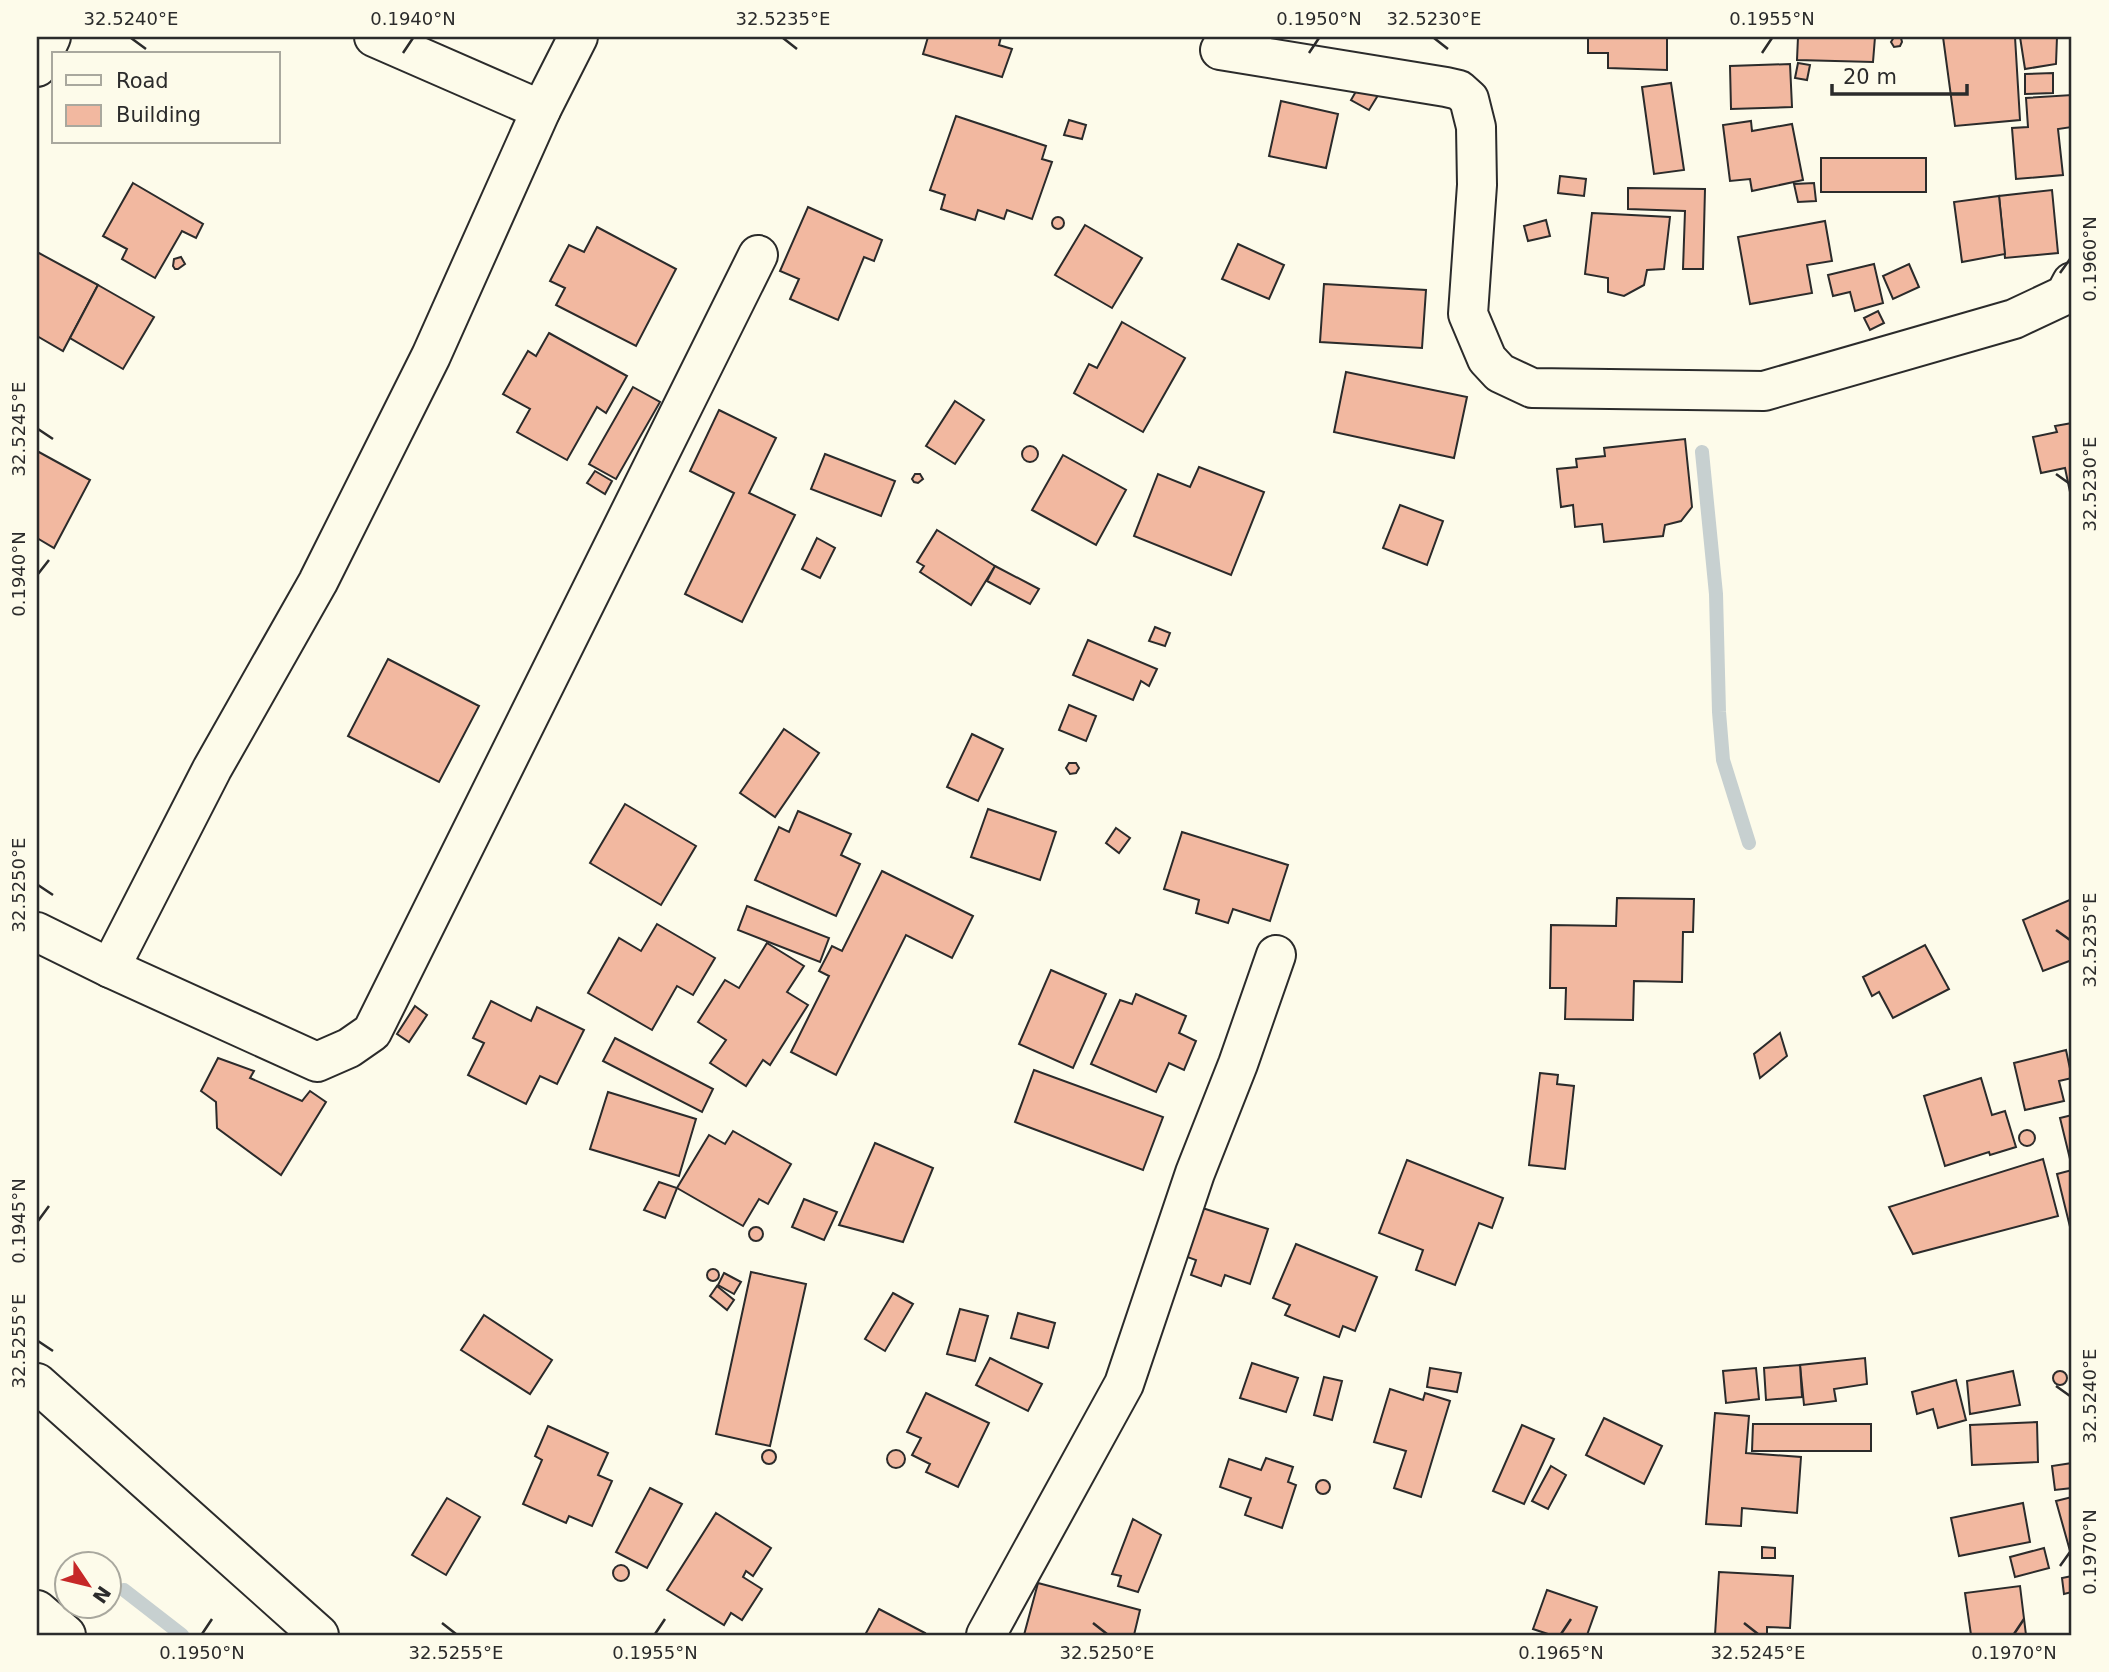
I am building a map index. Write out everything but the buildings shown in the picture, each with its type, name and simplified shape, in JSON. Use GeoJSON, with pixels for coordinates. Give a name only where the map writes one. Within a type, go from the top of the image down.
{"type":"FeatureCollection","features":[{"type":"Feature","properties":{"kind":"main road"},"geometry":{"type":"LineString","coordinates":[[37,67],[51,37]]}},
{"type":"Feature","properties":{"kind":"main road"},"geometry":{"type":"LineString","coordinates":[[374,37],[541,110]]}},
{"type":"Feature","properties":{"kind":"main road"},"geometry":{"type":"LineString","coordinates":[[110,968],[212,769],[318,582],[431,356],[541,110],[578,37]]}},
{"type":"Feature","properties":{"kind":"main road"},"geometry":{"type":"LineString","coordinates":[[1220,50],[1447,87],[1459,90],[1469,99],[1476,127],[1477,161],[1468,314],[1487,359],[1500,373],[1532,388],[1765,391],[2014,319],[2065,295],[2072,282]]}},
{"type":"Feature","properties":{"kind":"main road"},"geometry":{"type":"LineString","coordinates":[[37,932],[317,1062],[349,1048],[372,1032],[758,256]]}},
{"type":"Feature","properties":{"kind":"main road"},"geometry":{"type":"LineString","coordinates":[[986,1635],[1124,1384],[1195,1173],[1238,1064],[1276,956]]}},
{"type":"Feature","properties":{"kind":"main road"},"geometry":{"type":"LineString","coordinates":[[37,1383],[319,1635]]}},
{"type":"Feature","properties":{"kind":"main road"},"geometry":{"type":"LineString","coordinates":[[37,1610],[66,1635]]}},
{"type":"Feature","properties":{"kind":"waterway"},"geometry":{"type":"LineString","coordinates":[[1702,452],[1716,594],[1723,760],[1749,843]]}},
{"type":"Feature","properties":{"kind":"waterway"},"geometry":{"type":"LineString","coordinates":[[124,1590],[182,1635]]}}]}
